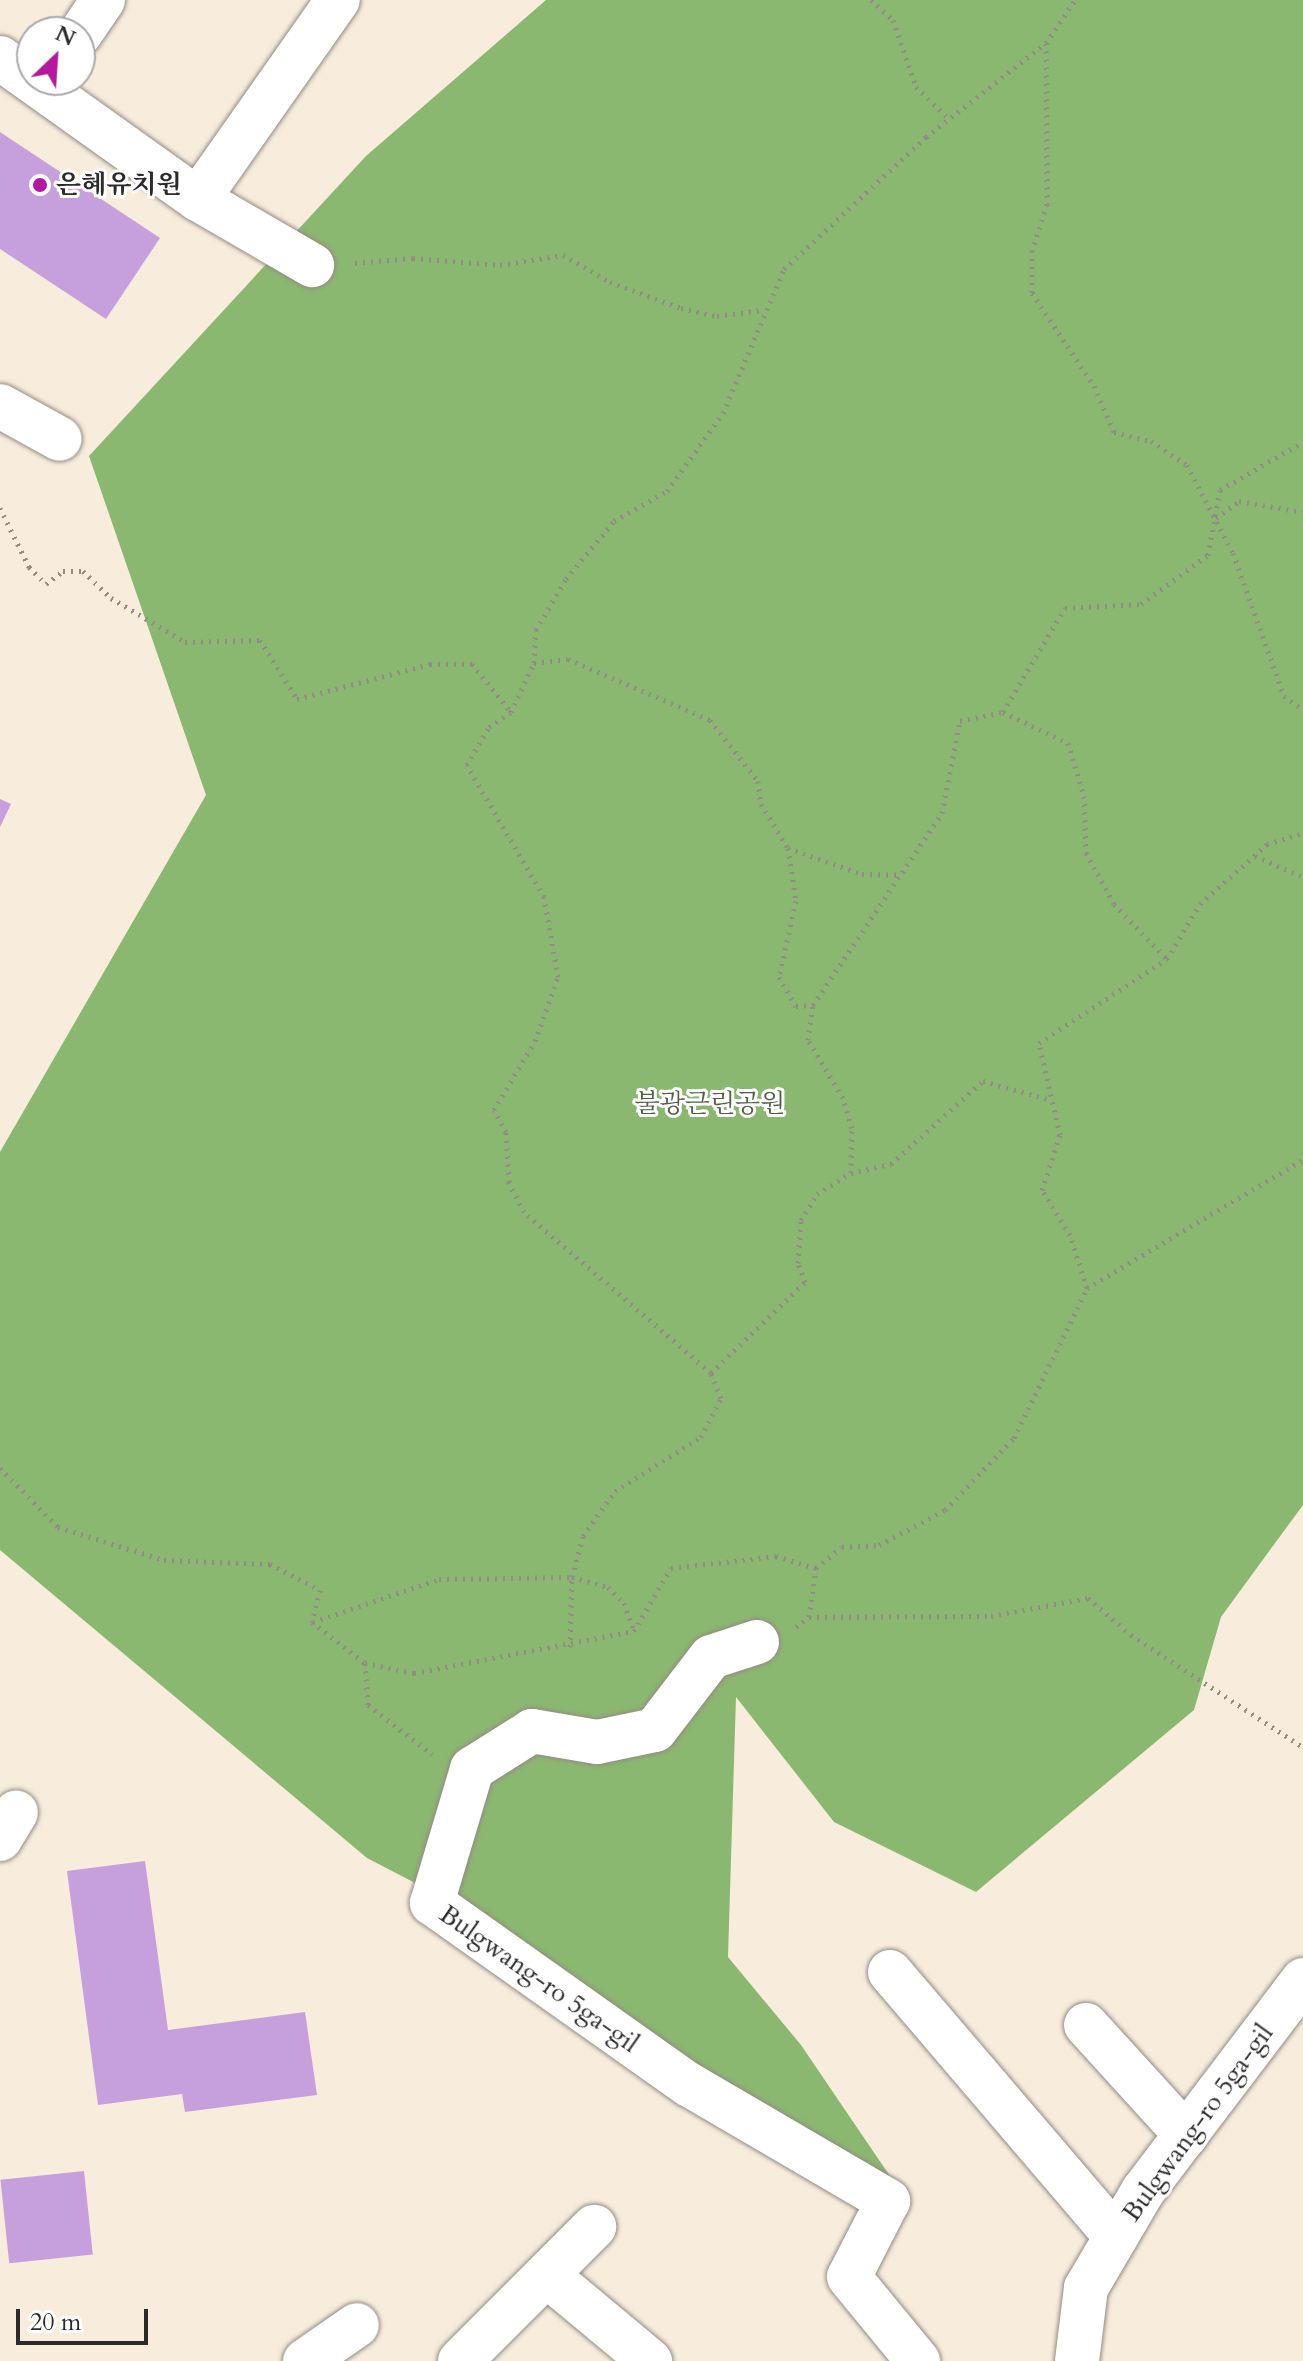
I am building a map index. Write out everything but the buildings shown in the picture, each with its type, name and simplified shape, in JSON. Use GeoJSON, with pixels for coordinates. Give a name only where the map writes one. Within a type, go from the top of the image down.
{"type":"FeatureCollection","features":[{"type":"Feature","properties":{"kind":"street"},"geometry":{"type":"LineString","coordinates":[[198,199],[338,0]]}},
{"type":"Feature","properties":{"kind":"street"},"geometry":{"type":"LineString","coordinates":[[62,96],[198,199],[312,265]]}},
{"type":"Feature","properties":{"kind":"street"},"geometry":{"type":"LineString","coordinates":[[0,406],[60,439]]}},
{"type":"Feature","properties":{"kind":"street"},"geometry":{"type":"LineString","coordinates":[[472,1769],[532,1731],[597,1742],[655,1730],[711,1657],[757,1642]]}},
{"type":"Feature","properties":{"kind":"street","name":"Bulgwang-ro 5ga-gil"},"geometry":{"type":"LineString","coordinates":[[472,1769],[432,1903],[688,2084],[888,2201],[849,2277],[918,2361]]}},
{"type":"Feature","properties":{"kind":"street"},"geometry":{"type":"LineString","coordinates":[[890,1972],[1116,2237]]}},
{"type":"Feature","properties":{"kind":"street","name":"Bulgwang-ro 5ga-gil"},"geometry":{"type":"LineString","coordinates":[[1077,2361],[1086,2288],[1116,2237],[1186,2135],[1303,1980]]}},
{"type":"Feature","properties":{"kind":"street"},"geometry":{"type":"LineString","coordinates":[[1086,2025],[1186,2135]]}},
{"type":"Feature","properties":{"kind":"street"},"geometry":{"type":"LineString","coordinates":[[460,2361],[594,2227]]}},
{"type":"Feature","properties":{"kind":"street"},"geometry":{"type":"LineString","coordinates":[[548,2276],[650,2361]]}},
{"type":"Feature","properties":{"kind":"street"},"geometry":{"type":"LineString","coordinates":[[305,2361],[357,2325]]}},
{"type":"Feature","properties":{"kind":"path"},"geometry":{"type":"LineString","coordinates":[[871,0],[893,20],[916,87],[949,119]]}},
{"type":"Feature","properties":{"kind":"path"},"geometry":{"type":"LineString","coordinates":[[570,1647],[572,1577],[583,1536],[615,1491],[701,1437],[721,1398],[711,1373],[524,1212],[509,1182],[506,1132],[494,1110],[535,1041],[558,977],[544,897],[515,859],[467,765],[489,727],[511,712],[534,663],[536,630],[566,579],[614,521],[667,491],[723,413],[763,310],[784,269],[949,119],[1046,43],[1075,0]]}},
{"type":"Feature","properties":{"kind":"path"},"geometry":{"type":"LineString","coordinates":[[1046,43],[1047,204],[1032,251],[1032,293],[1094,386],[1114,432],[1151,441],[1187,465],[1215,519],[1284,696],[1303,710]]}},
{"type":"Feature","properties":{"kind":"path"},"geometry":{"type":"LineString","coordinates":[[312,265],[413,258],[500,265],[563,255],[610,282],[681,308],[717,316],[763,310]]}},
{"type":"Feature","properties":{"kind":"path"},"geometry":{"type":"LineString","coordinates":[[1003,712],[1065,608],[1141,604],[1208,555],[1220,490],[1303,442]]}},
{"type":"Feature","properties":{"kind":"path"},"geometry":{"type":"LineString","coordinates":[[1215,519],[1239,501],[1303,512]]}},
{"type":"Feature","properties":{"kind":"path"},"geometry":{"type":"LineString","coordinates":[[0,508],[29,567],[46,584],[63,571],[83,571],[111,598],[185,642],[260,640],[297,699],[430,664],[472,664],[511,712]]}},
{"type":"Feature","properties":{"kind":"path"},"geometry":{"type":"LineString","coordinates":[[534,663],[568,659],[710,720],[758,781],[761,804],[788,848],[796,901],[779,977],[796,1006],[813,1005]]}},
{"type":"Feature","properties":{"kind":"path"},"geometry":{"type":"LineString","coordinates":[[851,1173],[852,1128],[843,1098],[808,1040],[813,1005],[942,813],[960,721],[1003,712],[1068,743],[1084,796],[1086,853],[1114,904],[1167,959]]}},
{"type":"Feature","properties":{"kind":"path"},"geometry":{"type":"LineString","coordinates":[[1087,1288],[1070,1235],[1042,1190],[1060,1135],[1039,1043],[1167,959],[1200,904],[1255,856],[1303,833]]}},
{"type":"Feature","properties":{"kind":"path"},"geometry":{"type":"LineString","coordinates":[[788,848],[862,874],[901,875]]}},
{"type":"Feature","properties":{"kind":"path"},"geometry":{"type":"LineString","coordinates":[[1255,856],[1303,877]]}},
{"type":"Feature","properties":{"kind":"path"},"geometry":{"type":"LineString","coordinates":[[711,1373],[805,1282],[798,1263],[801,1220],[817,1194],[851,1173],[891,1164],[983,1081],[1052,1100]]}},
{"type":"Feature","properties":{"kind":"path"},"geometry":{"type":"LineString","coordinates":[[1303,1160],[1087,1288],[1014,1438],[955,1500],[879,1545],[842,1547],[816,1568],[809,1617],[991,1616],[1088,1598],[1131,1635],[1303,1747]]}},
{"type":"Feature","properties":{"kind":"path"},"geometry":{"type":"LineString","coordinates":[[0,1468],[58,1527],[164,1560],[270,1564],[320,1590],[312,1622]]}},
{"type":"Feature","properties":{"kind":"path"},"geometry":{"type":"LineString","coordinates":[[312,1622],[365,1663],[414,1673],[570,1647],[634,1631],[671,1568],[776,1556],[816,1568]]}},
{"type":"Feature","properties":{"kind":"path"},"geometry":{"type":"LineString","coordinates":[[312,1622],[439,1579],[572,1577],[608,1587],[624,1603],[634,1631]]}},
{"type":"Feature","properties":{"kind":"path"},"geometry":{"type":"LineString","coordinates":[[365,1663],[368,1705],[418,1750],[472,1769]]}},
{"type":"Feature","properties":{"kind":"green space","name":"불광근린공원"},"geometry":{"type":"Polygon","coordinates":[[[546,0],[1303,0],[1303,1505],[1221,1617],[1194,1710],[976,1892],[834,1822],[736,1697],[728,1957],[801,2045],[896,2185],[706,2077],[490,1922],[367,1858],[0,1550],[0,1152],[206,795],[89,456],[366,156],[546,0]]]}},
{"type":"Feature","properties":{"kind":"place","name":"은혜유치원"},"geometry":{"type":"Point","coordinates":[40,185]}}]}
